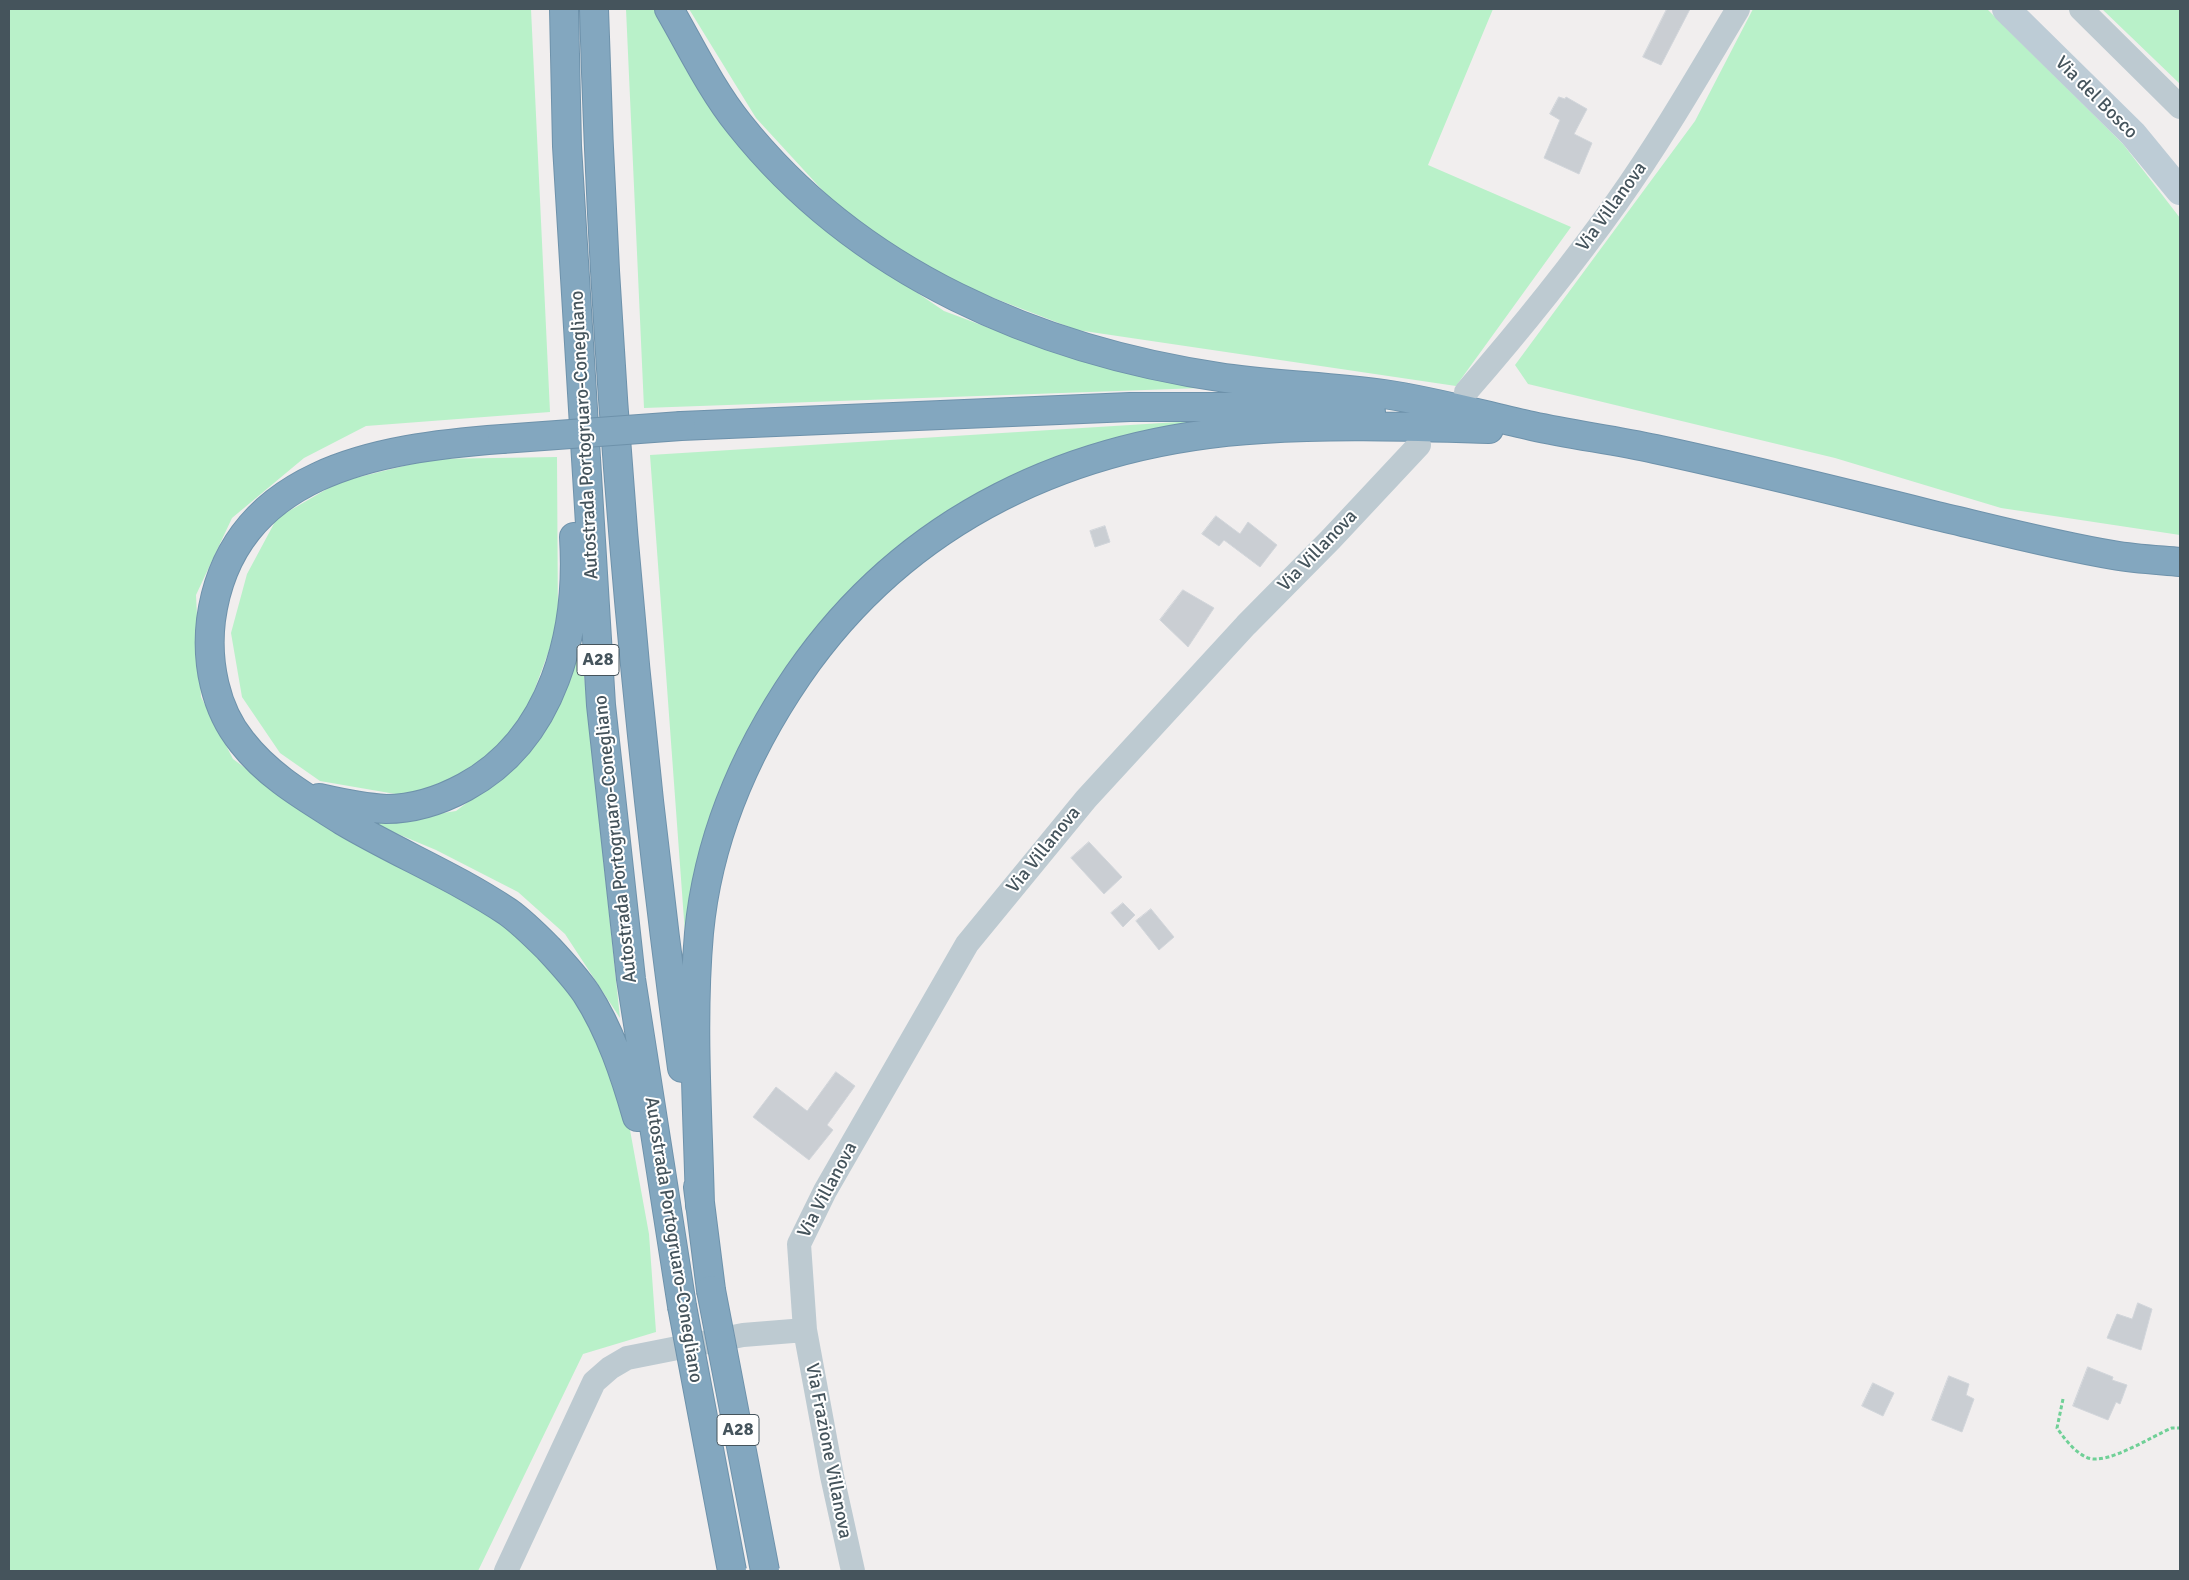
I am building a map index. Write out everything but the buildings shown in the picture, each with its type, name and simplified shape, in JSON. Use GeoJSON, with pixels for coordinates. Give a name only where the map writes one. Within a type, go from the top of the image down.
{"type":"FeatureCollection","features":[{"type":"Feature","properties":{"kind":"highway","name":"Autostrada Portogruaro-Conegliano"},"geometry":{"type":"LineString","coordinates":[[564,9],[568,146],[601,705],[631,979],[668,1227],[732,1571]]}},
{"type":"Feature","properties":{"kind":"highway","name":"Autostrada Portogruaro-Conegliano"},"geometry":{"type":"LineString","coordinates":[[594,9],[614,403],[638,683],[666,949],[711,1290],[765,1571]]}},
{"type":"Feature","properties":{"kind":"highway"},"geometry":{"type":"LineString","coordinates":[[669,9],[700,64],[738,123],[777,166],[819,207],[864,244],[957,300],[1024,328],[1142,363],[1225,378],[1386,394],[1553,430],[1652,448],[2115,556],[2180,562]]}},
{"type":"Feature","properties":{"kind":"highway"},"geometry":{"type":"LineString","coordinates":[[299,794],[348,805],[386,809],[419,806],[450,795],[499,765],[523,740],[540,714],[558,672],[570,630],[574,591],[574,541],[560,313],[568,146]]}},
{"type":"Feature","properties":{"kind":"highway"},"geometry":{"type":"LineString","coordinates":[[668,1227],[627,1082],[607,1034],[586,994],[566,968],[510,913],[456,881],[385,846],[299,794],[267,770],[240,741],[220,704],[211,670],[210,632],[214,595],[225,566],[242,536],[271,505],[302,485],[342,465],[447,443],[681,426],[1130,407],[1320,407],[1553,430]]}},
{"type":"Feature","properties":{"kind":"highway"},"geometry":{"type":"LineString","coordinates":[[700,1206],[696,1009],[699,931],[714,850],[732,792],[754,745],[779,703],[812,655],[845,614],[892,570],[942,529],[1001,496],[1058,470],[1118,452],[1197,436],[1262,429],[1383,427],[1553,430]]}},
{"type":"Feature","properties":{"kind":"street","name":"Via Villanova"},"geometry":{"type":"LineString","coordinates":[[1466,392],[1539,307],[1617,202],[1658,141],[1738,9]]}},
{"type":"Feature","properties":{"kind":"street","name":"Via del Bosco"},"geometry":{"type":"LineString","coordinates":[[2006,9],[2133,134],[2180,191]]}},
{"type":"Feature","properties":{"kind":"street"},"geometry":{"type":"LineString","coordinates":[[2081,9],[2180,107]]}},
{"type":"Feature","properties":{"kind":"street","name":"Via Villanova"},"geometry":{"type":"LineString","coordinates":[[804,1330],[799,1244],[825,1191],[967,944],[1086,799],[1246,625],[1331,539],[1419,445]]}},
{"type":"Feature","properties":{"kind":"street"},"geometry":{"type":"LineString","coordinates":[[506,1571],[594,1382],[610,1368],[627,1358],[743,1335],[804,1330]]}},
{"type":"Feature","properties":{"kind":"street","name":"Via Frazione Villanova"},"geometry":{"type":"LineString","coordinates":[[804,1330],[832,1476],[853,1571]]}},
{"type":"Feature","properties":{"kind":"path"},"geometry":{"type":"LineString","coordinates":[[2063,1399],[2057,1428],[2069,1445],[2088,1458],[2104,1459],[2172,1428],[2180,1428]]}},
{"type":"Feature","properties":{"kind":"green space"},"geometry":{"type":"Polygon","coordinates":[[[9,9],[531,9],[550,412],[366,426],[304,458],[232,518],[196,595],[201,697],[233,759],[309,815],[492,913],[558,967],[590,1012],[628,1119],[649,1234],[656,1332],[583,1354],[478,1571],[9,1571],[9,9]]]}},
{"type":"Feature","properties":{"kind":"green space"},"geometry":{"type":"Polygon","coordinates":[[[626,9],[661,9],[686,70],[757,165],[841,241],[944,311],[1061,355],[1201,388],[644,408],[626,9]]]}},
{"type":"Feature","properties":{"kind":"green space"},"geometry":{"type":"Polygon","coordinates":[[[689,9],[1493,9],[1428,165],[1571,227],[1456,386],[1077,330],[957,284],[848,218],[756,118],[689,9]]]}},
{"type":"Feature","properties":{"kind":"green space"},"geometry":{"type":"Polygon","coordinates":[[[1753,9],[1987,9],[2123,144],[2180,218],[2180,535],[2001,508],[1835,458],[1528,384],[1515,365],[1695,121],[1753,9]]]}},
{"type":"Feature","properties":{"kind":"green space"},"geometry":{"type":"Polygon","coordinates":[[[2102,9],[2180,9],[2180,84],[2102,9]]]}},
{"type":"Feature","properties":{"kind":"green space"},"geometry":{"type":"Polygon","coordinates":[[[1210,420],[1125,438],[1002,484],[796,661],[686,947],[650,455],[1210,420]]]}},
{"type":"Feature","properties":{"kind":"green space"},"geometry":{"type":"Polygon","coordinates":[[[557,457],[558,626],[523,721],[475,769],[407,796],[320,781],[280,753],[242,697],[231,633],[247,574],[277,518],[339,482],[432,459],[557,457]]]}},
{"type":"Feature","properties":{"kind":"green space"},"geometry":{"type":"Polygon","coordinates":[[[580,636],[620,1018],[565,934],[518,892],[436,850],[374,824],[456,811],[514,767],[560,701],[580,636]]]}}]}
